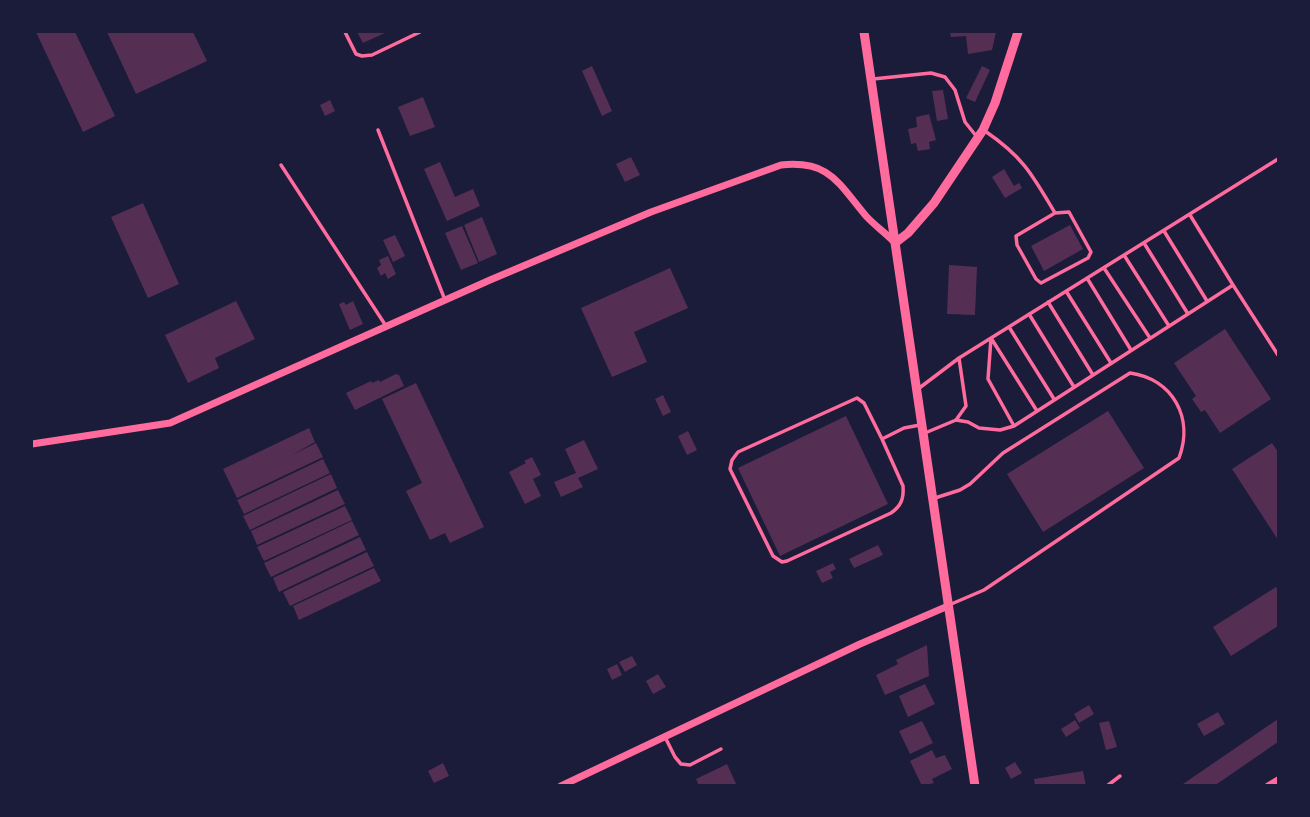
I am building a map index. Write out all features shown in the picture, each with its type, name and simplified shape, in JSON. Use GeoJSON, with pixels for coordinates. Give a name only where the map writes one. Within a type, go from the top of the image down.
{"type":"FeatureCollection","features":[{"type":"Feature","properties":{"kind":"street"},"geometry":{"type":"LineString","coordinates":[[864,32],[975,786]]}},
{"type":"Feature","properties":{"kind":"street"},"geometry":{"type":"LineString","coordinates":[[895,243],[908,233],[934,203],[981,134],[995,103],[1018,32]]}},
{"type":"Feature","properties":{"kind":"street"},"geometry":{"type":"LineString","coordinates":[[32,444],[170,423],[651,212],[781,165],[803,164],[823,169],[836,178],[870,220],[895,243]]}},
{"type":"Feature","properties":{"kind":"street"},"geometry":{"type":"LineString","coordinates":[[561,786],[860,644],[948,606]]}},
{"type":"Feature","properties":{"kind":"street"},"geometry":{"type":"LineString","coordinates":[[1268,786],[1279,780]]}},
{"type":"Feature","properties":{"kind":"lane"},"geometry":{"type":"LineString","coordinates":[[345,32],[356,54],[366,56],[420,32]]}},
{"type":"Feature","properties":{"kind":"lane"},"geometry":{"type":"LineString","coordinates":[[871,80],[931,74],[945,77],[955,90],[965,122],[972,133],[981,134],[1011,149],[1025,164],[1055,213]]}},
{"type":"Feature","properties":{"kind":"lane"},"geometry":{"type":"LineString","coordinates":[[378,130],[446,300]]}},
{"type":"Feature","properties":{"kind":"lane"},"geometry":{"type":"LineString","coordinates":[[917,390],[958,358],[1279,159]]}},
{"type":"Feature","properties":{"kind":"lane"},"geometry":{"type":"LineString","coordinates":[[281,165],[386,326]]}},
{"type":"Feature","properties":{"kind":"lane"},"geometry":{"type":"LineString","coordinates":[[1069,212],[1091,252],[1088,258],[1041,283],[1017,245],[1016,236],[1055,213],[1069,212]]}},
{"type":"Feature","properties":{"kind":"lane"},"geometry":{"type":"LineString","coordinates":[[1190,215],[1279,355]]}},
{"type":"Feature","properties":{"kind":"lane"},"geometry":{"type":"LineString","coordinates":[[1164,231],[1207,301]]}},
{"type":"Feature","properties":{"kind":"lane"},"geometry":{"type":"LineString","coordinates":[[1144,243],[1188,314]]}},
{"type":"Feature","properties":{"kind":"lane"},"geometry":{"type":"LineString","coordinates":[[1124,255],[1169,326]]}},
{"type":"Feature","properties":{"kind":"lane"},"geometry":{"type":"LineString","coordinates":[[1104,268],[1150,338]]}},
{"type":"Feature","properties":{"kind":"lane"},"geometry":{"type":"LineString","coordinates":[[1087,278],[1131,350]]}},
{"type":"Feature","properties":{"kind":"lane"},"geometry":{"type":"LineString","coordinates":[[882,439],[904,428],[922,429],[956,420],[979,428],[1000,430],[1014,426],[1233,285]]}},
{"type":"Feature","properties":{"kind":"lane"},"geometry":{"type":"LineString","coordinates":[[1066,291],[1111,363]]}},
{"type":"Feature","properties":{"kind":"lane"},"geometry":{"type":"LineString","coordinates":[[1048,302],[1093,374]]}},
{"type":"Feature","properties":{"kind":"lane"},"geometry":{"type":"LineString","coordinates":[[1029,314],[1074,387]]}},
{"type":"Feature","properties":{"kind":"lane"},"geometry":{"type":"LineString","coordinates":[[1009,327],[1054,400]]}},
{"type":"Feature","properties":{"kind":"lane"},"geometry":{"type":"LineString","coordinates":[[991,338],[1037,411]]}},
{"type":"Feature","properties":{"kind":"lane"},"geometry":{"type":"LineString","coordinates":[[991,338],[988,379],[1014,426]]}},
{"type":"Feature","properties":{"kind":"lane"},"geometry":{"type":"LineString","coordinates":[[956,420],[966,406],[958,358]]}},
{"type":"Feature","properties":{"kind":"lane"},"geometry":{"type":"LineString","coordinates":[[933,498],[971,484],[1003,453],[1130,373],[1148,377],[1164,387],[1181,410],[1185,439],[1179,458],[984,590],[948,606]]}},
{"type":"Feature","properties":{"kind":"lane"},"geometry":{"type":"LineString","coordinates":[[857,398],[864,402],[882,439],[903,486],[904,494],[898,508],[788,561],[782,562],[773,556],[730,469],[734,456],[857,398]]}},
{"type":"Feature","properties":{"kind":"lane"},"geometry":{"type":"LineString","coordinates":[[665,737],[681,764],[690,765],[722,750]]}},
{"type":"Feature","properties":{"kind":"lane"},"geometry":{"type":"LineString","coordinates":[[1107,786],[1120,776]]}},
{"type":"Feature","properties":{"kind":"building"},"geometry":{"type":"Polygon","coordinates":[[[36,32],[75,32],[115,116],[83,132],[36,32]]]}},
{"type":"Feature","properties":{"kind":"building"},"geometry":{"type":"Polygon","coordinates":[[[107,32],[193,32],[207,61],[136,94],[107,32]]]}},
{"type":"Feature","properties":{"kind":"building"},"geometry":{"type":"Polygon","coordinates":[[[357,32],[387,32],[363,43],[357,32]]]}},
{"type":"Feature","properties":{"kind":"building"},"geometry":{"type":"Polygon","coordinates":[[[950,32],[996,32],[992,50],[968,54],[966,36],[951,37],[950,32]]]}},
{"type":"Feature","properties":{"kind":"building"},"geometry":{"type":"Polygon","coordinates":[[[592,66],[612,111],[602,116],[582,71],[592,66]]]}},
{"type":"Feature","properties":{"kind":"building"},"geometry":{"type":"Polygon","coordinates":[[[982,66],[990,70],[975,102],[966,98],[982,66]]]}},
{"type":"Feature","properties":{"kind":"building"},"geometry":{"type":"Polygon","coordinates":[[[943,90],[948,119],[937,121],[932,91],[943,90]]]}},
{"type":"Feature","properties":{"kind":"building"},"geometry":{"type":"Polygon","coordinates":[[[423,97],[435,127],[410,136],[398,107],[423,97]]]}},
{"type":"Feature","properties":{"kind":"building"},"geometry":{"type":"Polygon","coordinates":[[[330,100],[335,111],[325,116],[320,105],[330,100]]]}},
{"type":"Feature","properties":{"kind":"building"},"geometry":{"type":"Polygon","coordinates":[[[929,114],[936,140],[929,142],[930,149],[918,151],[916,143],[911,144],[908,129],[917,127],[916,117],[929,114]]]}},
{"type":"Feature","properties":{"kind":"building"},"geometry":{"type":"Polygon","coordinates":[[[631,157],[640,175],[625,182],[616,164],[631,157]]]}},
{"type":"Feature","properties":{"kind":"building"},"geometry":{"type":"Polygon","coordinates":[[[440,162],[455,197],[473,189],[480,206],[447,221],[424,169],[440,162]]]}},
{"type":"Feature","properties":{"kind":"building"},"geometry":{"type":"Polygon","coordinates":[[[1004,169],[1014,186],[1019,183],[1022,188],[1005,198],[992,177],[1004,169]]]}},
{"type":"Feature","properties":{"kind":"building"},"geometry":{"type":"Polygon","coordinates":[[[143,203],[179,284],[148,298],[111,217],[143,203]]]}},
{"type":"Feature","properties":{"kind":"building"},"geometry":{"type":"Polygon","coordinates":[[[482,217],[497,254],[479,262],[464,225],[482,217]]]}},
{"type":"Feature","properties":{"kind":"building"},"geometry":{"type":"Polygon","coordinates":[[[1070,225],[1083,249],[1044,271],[1031,246],[1070,225]]]}},
{"type":"Feature","properties":{"kind":"building"},"geometry":{"type":"Polygon","coordinates":[[[462,226],[478,263],[461,270],[445,233],[462,226]]]}},
{"type":"Feature","properties":{"kind":"building"},"geometry":{"type":"Polygon","coordinates":[[[395,235],[405,256],[393,262],[383,240],[395,235]]]}},
{"type":"Feature","properties":{"kind":"building"},"geometry":{"type":"Polygon","coordinates":[[[388,256],[396,274],[388,279],[385,273],[381,276],[377,268],[381,265],[379,260],[388,256]]]}},
{"type":"Feature","properties":{"kind":"building"},"geometry":{"type":"Polygon","coordinates":[[[949,265],[977,267],[975,315],[947,314],[949,265]]]}},
{"type":"Feature","properties":{"kind":"building"},"geometry":{"type":"Polygon","coordinates":[[[670,268],[688,308],[634,332],[647,362],[612,377],[581,308],[670,268]]]}},
{"type":"Feature","properties":{"kind":"building"},"geometry":{"type":"Polygon","coordinates":[[[236,301],[255,339],[215,358],[219,368],[188,383],[165,335],[236,301]]]}},
{"type":"Feature","properties":{"kind":"building"},"geometry":{"type":"Polygon","coordinates":[[[353,301],[363,324],[350,330],[339,304],[344,302],[346,305],[353,301]]]}},
{"type":"Feature","properties":{"kind":"building"},"geometry":{"type":"Polygon","coordinates":[[[1225,329],[1271,399],[1220,433],[1205,410],[1201,412],[1192,399],[1196,396],[1174,363],[1225,329]]]}},
{"type":"Feature","properties":{"kind":"building"},"geometry":{"type":"Polygon","coordinates":[[[396,374],[404,386],[355,410],[346,393],[371,381],[380,382],[396,374]]]}},
{"type":"Feature","properties":{"kind":"building"},"geometry":{"type":"Polygon","coordinates":[[[416,383],[484,527],[450,543],[445,533],[430,540],[406,491],[422,483],[382,399],[416,383]]]}},
{"type":"Feature","properties":{"kind":"building"},"geometry":{"type":"Polygon","coordinates":[[[663,395],[671,412],[663,416],[655,399],[663,395]]]}},
{"type":"Feature","properties":{"kind":"building"},"geometry":{"type":"Polygon","coordinates":[[[1108,411],[1144,468],[1043,532],[1007,474],[1108,411]]]}},
{"type":"Feature","properties":{"kind":"building"},"geometry":{"type":"Polygon","coordinates":[[[846,416],[888,504],[780,556],[738,468],[846,416]]]}},
{"type":"Feature","properties":{"kind":"building"},"geometry":{"type":"Polygon","coordinates":[[[309,428],[315,442],[292,455],[316,443],[323,457],[237,498],[223,469],[309,428]]]}},
{"type":"Feature","properties":{"kind":"building"},"geometry":{"type":"Polygon","coordinates":[[[688,431],[697,450],[687,455],[678,436],[688,431]]]}},
{"type":"Feature","properties":{"kind":"building"},"geometry":{"type":"Polygon","coordinates":[[[584,440],[598,469],[578,478],[583,487],[561,497],[554,482],[576,473],[565,449],[584,440]]]}},
{"type":"Feature","properties":{"kind":"building"},"geometry":{"type":"Polygon","coordinates":[[[1272,443],[1278,452],[1278,540],[1232,469],[1272,443]]]}},
{"type":"Feature","properties":{"kind":"building"},"geometry":{"type":"Polygon","coordinates":[[[532,457],[541,475],[533,479],[541,496],[525,504],[509,472],[532,457]]]}},
{"type":"Feature","properties":{"kind":"building"},"geometry":{"type":"Polygon","coordinates":[[[323,459],[330,473],[244,514],[237,500],[323,459]]]}},
{"type":"Feature","properties":{"kind":"building"},"geometry":{"type":"Polygon","coordinates":[[[331,474],[337,488],[250,530],[243,516],[331,474]]]}},
{"type":"Feature","properties":{"kind":"building"},"geometry":{"type":"Polygon","coordinates":[[[338,490],[345,504],[257,545],[251,531],[338,490]]]}},
{"type":"Feature","properties":{"kind":"building"},"geometry":{"type":"Polygon","coordinates":[[[345,506],[352,520],[264,561],[257,547],[345,506]]]}},
{"type":"Feature","properties":{"kind":"building"},"geometry":{"type":"Polygon","coordinates":[[[352,521],[359,535],[271,577],[264,563],[352,521]]]}},
{"type":"Feature","properties":{"kind":"building"},"geometry":{"type":"Polygon","coordinates":[[[360,537],[366,550],[279,592],[273,578],[360,537]]]}},
{"type":"Feature","properties":{"kind":"building"},"geometry":{"type":"Polygon","coordinates":[[[878,545],[883,555],[854,568],[849,559],[878,545]]]}},
{"type":"Feature","properties":{"kind":"building"},"geometry":{"type":"Polygon","coordinates":[[[367,552],[374,566],[290,606],[283,592],[367,552]]]}},
{"type":"Feature","properties":{"kind":"building"},"geometry":{"type":"Polygon","coordinates":[[[833,563],[836,569],[830,572],[833,578],[822,583],[816,571],[833,563]]]}},
{"type":"Feature","properties":{"kind":"building"},"geometry":{"type":"Polygon","coordinates":[[[374,568],[381,581],[299,620],[293,606],[374,568]]]}},
{"type":"Feature","properties":{"kind":"building"},"geometry":{"type":"Polygon","coordinates":[[[1276,587],[1278,626],[1231,656],[1213,627],[1276,587]]]}},
{"type":"Feature","properties":{"kind":"building"},"geometry":{"type":"Polygon","coordinates":[[[927,645],[929,676],[885,695],[876,675],[898,664],[896,660],[927,645]]]}},
{"type":"Feature","properties":{"kind":"building"},"geometry":{"type":"Polygon","coordinates":[[[632,656],[637,665],[625,672],[619,662],[632,656]]]}},
{"type":"Feature","properties":{"kind":"building"},"geometry":{"type":"Polygon","coordinates":[[[617,664],[622,675],[612,680],[607,669],[617,664]]]}},
{"type":"Feature","properties":{"kind":"building"},"geometry":{"type":"Polygon","coordinates":[[[658,674],[666,687],[653,694],[646,681],[658,674]]]}},
{"type":"Feature","properties":{"kind":"building"},"geometry":{"type":"Polygon","coordinates":[[[925,684],[935,704],[908,717],[899,696],[925,684]]]}},
{"type":"Feature","properties":{"kind":"building"},"geometry":{"type":"Polygon","coordinates":[[[1089,705],[1094,714],[1079,723],[1074,714],[1089,705]]]}},
{"type":"Feature","properties":{"kind":"building"},"geometry":{"type":"Polygon","coordinates":[[[1218,712],[1225,724],[1204,736],[1197,724],[1218,712]]]}},
{"type":"Feature","properties":{"kind":"building"},"geometry":{"type":"Polygon","coordinates":[[[1278,719],[1278,742],[1214,786],[1180,786],[1278,719]]]}},
{"type":"Feature","properties":{"kind":"building"},"geometry":{"type":"Polygon","coordinates":[[[1075,720],[1080,728],[1066,737],[1061,729],[1075,720]]]}},
{"type":"Feature","properties":{"kind":"building"},"geometry":{"type":"Polygon","coordinates":[[[922,721],[933,743],[910,754],[899,731],[922,721]]]}},
{"type":"Feature","properties":{"kind":"building"},"geometry":{"type":"Polygon","coordinates":[[[1109,721],[1117,747],[1106,750],[1099,723],[1109,721]]]}},
{"type":"Feature","properties":{"kind":"building"},"geometry":{"type":"Polygon","coordinates":[[[932,750],[936,758],[945,755],[952,769],[932,779],[934,783],[922,786],[910,761],[932,750]]]}},
{"type":"Feature","properties":{"kind":"building"},"geometry":{"type":"Polygon","coordinates":[[[1015,762],[1022,773],[1011,779],[1005,768],[1015,762]]]}},
{"type":"Feature","properties":{"kind":"building"},"geometry":{"type":"Polygon","coordinates":[[[443,763],[449,776],[434,783],[428,771],[443,763]]]}},
{"type":"Feature","properties":{"kind":"building"},"geometry":{"type":"Polygon","coordinates":[[[727,764],[737,786],[699,786],[696,779],[727,764]]]}},
{"type":"Feature","properties":{"kind":"building"},"geometry":{"type":"Polygon","coordinates":[[[1083,771],[1086,786],[1035,786],[1034,779],[1083,771]]]}}]}
